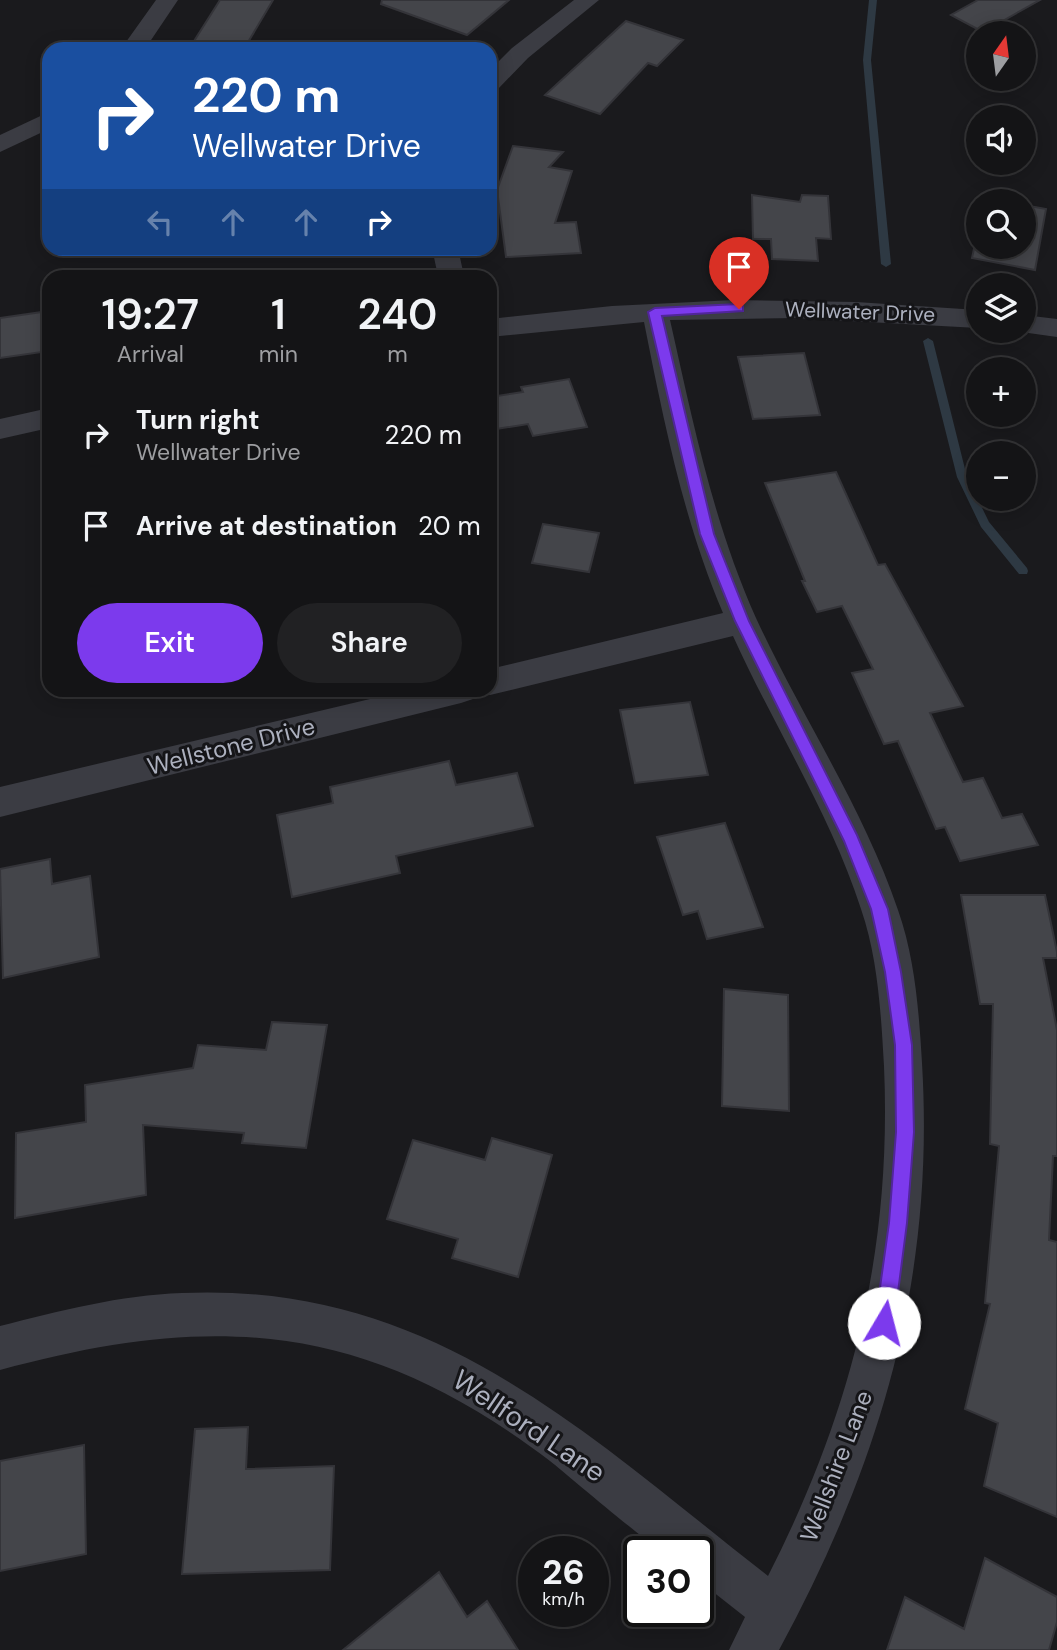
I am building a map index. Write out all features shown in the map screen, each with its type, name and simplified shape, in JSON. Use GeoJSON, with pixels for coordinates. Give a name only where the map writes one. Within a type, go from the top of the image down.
{"type":"FeatureCollection","features":[{"type":"Feature","properties":{"kind":"street"},"geometry":{"type":"LineString","coordinates":[[138,42],[167,0]]}},
{"type":"Feature","properties":{"kind":"street"},"geometry":{"type":"LineString","coordinates":[[497,77],[520,53],[588,0]]}},
{"type":"Feature","properties":{"kind":"street"},"geometry":{"type":"LineString","coordinates":[[0,145],[42,123]]}},
{"type":"Feature","properties":{"kind":"street","name":"Wellwater Drive"},"geometry":{"type":"LineString","coordinates":[[497,327],[655,312],[801,309],[966,318]]}},
{"type":"Feature","properties":{"kind":"street","name":"Wellshire Lane"},"geometry":{"type":"LineString","coordinates":[[655,312],[704,524],[742,621],[851,840],[880,909],[904,1045],[905,1132],[898,1223],[884,1323],[861,1412],[825,1505],[775,1611],[753,1650]]}},
{"type":"Feature","properties":{"kind":"street"},"geometry":{"type":"LineString","coordinates":[[1036,325],[1057,328]]}},
{"type":"Feature","properties":{"kind":"street"},"geometry":{"type":"LineString","coordinates":[[0,429],[42,420]]}},
{"type":"Feature","properties":{"kind":"street"},"geometry":{"type":"LineString","coordinates":[[497,680],[742,621]]}},
{"type":"Feature","properties":{"kind":"street","name":"Wellstone Drive"},"geometry":{"type":"LineString","coordinates":[[0,802],[432,697]]}},
{"type":"Feature","properties":{"kind":"street","name":"Wellford Lane"},"geometry":{"type":"LineString","coordinates":[[0,1348],[96,1322],[200,1312],[301,1321],[346,1330],[393,1346],[472,1383],[556,1437],[775,1611]]}},
{"type":"Feature","properties":{"kind":"building"},"geometry":{"type":"Polygon","coordinates":[[[220,0],[273,0],[248,42],[193,42],[220,0]]]}},
{"type":"Feature","properties":{"kind":"building"},"geometry":{"type":"Polygon","coordinates":[[[382,0],[509,0],[467,35],[381,4],[382,0]]]}},
{"type":"Feature","properties":{"kind":"building"},"geometry":{"type":"Polygon","coordinates":[[[978,0],[1040,0],[1003,21],[966,23],[951,15],[978,0]]]}},
{"type":"Feature","properties":{"kind":"building"},"geometry":{"type":"Polygon","coordinates":[[[626,21],[683,40],[657,66],[648,63],[600,114],[545,95],[626,21]]]}},
{"type":"Feature","properties":{"kind":"building"},"geometry":{"type":"Polygon","coordinates":[[[513,146],[563,152],[549,167],[572,171],[555,223],[576,222],[581,253],[506,257],[497,190],[513,146]]]}},
{"type":"Feature","properties":{"kind":"building"},"geometry":{"type":"Polygon","coordinates":[[[752,195],[800,202],[802,195],[828,196],[831,239],[816,238],[818,261],[772,259],[771,239],[753,239],[752,195]]]}},
{"type":"Feature","properties":{"kind":"building"},"geometry":{"type":"Polygon","coordinates":[[[1036,207],[1046,209],[1035,270],[977,259],[1036,259],[1036,207]]]}},
{"type":"Feature","properties":{"kind":"building"},"geometry":{"type":"Polygon","coordinates":[[[42,312],[42,352],[0,358],[0,318],[42,312]]]}},
{"type":"Feature","properties":{"kind":"building"},"geometry":{"type":"Polygon","coordinates":[[[804,353],[820,415],[753,419],[738,357],[804,353]]]}},
{"type":"Feature","properties":{"kind":"building"},"geometry":{"type":"Polygon","coordinates":[[[569,379],[587,427],[533,436],[528,424],[497,429],[497,396],[523,392],[521,387],[569,379]]]}},
{"type":"Feature","properties":{"kind":"building"},"geometry":{"type":"Polygon","coordinates":[[[836,472],[878,565],[885,564],[963,706],[930,713],[963,782],[983,778],[1002,818],[1022,814],[1038,845],[960,861],[945,827],[936,829],[898,741],[884,744],[852,673],[873,669],[842,606],[817,612],[802,581],[805,581],[765,483],[836,472]]]}},
{"type":"Feature","properties":{"kind":"building"},"geometry":{"type":"Polygon","coordinates":[[[543,524],[599,533],[589,572],[532,563],[543,524]]]}},
{"type":"Feature","properties":{"kind":"building"},"geometry":{"type":"Polygon","coordinates":[[[690,702],[708,775],[635,783],[620,710],[690,702]]]}},
{"type":"Feature","properties":{"kind":"building"},"geometry":{"type":"Polygon","coordinates":[[[449,761],[456,785],[517,773],[533,826],[396,856],[400,873],[292,897],[277,815],[333,803],[330,787],[449,761]]]}},
{"type":"Feature","properties":{"kind":"building"},"geometry":{"type":"Polygon","coordinates":[[[725,823],[763,927],[707,939],[698,911],[683,915],[657,837],[725,823]]]}},
{"type":"Feature","properties":{"kind":"building"},"geometry":{"type":"Polygon","coordinates":[[[50,859],[52,884],[90,876],[99,957],[3,978],[0,869],[50,859]]]}},
{"type":"Feature","properties":{"kind":"building"},"geometry":{"type":"Polygon","coordinates":[[[961,895],[1045,895],[1057,952],[1057,958],[1043,958],[1057,1030],[1057,1156],[1053,1156],[1049,1240],[1057,1242],[1057,1517],[984,1486],[998,1423],[965,1409],[990,1304],[985,1303],[999,1146],[990,1144],[993,1004],[980,1004],[961,895]]]}},
{"type":"Feature","properties":{"kind":"building"},"geometry":{"type":"Polygon","coordinates":[[[724,989],[788,995],[789,1111],[722,1106],[724,989]]]}},
{"type":"Feature","properties":{"kind":"building"},"geometry":{"type":"Polygon","coordinates":[[[272,1022],[327,1025],[306,1148],[242,1143],[244,1133],[143,1125],[146,1195],[15,1218],[16,1133],[86,1122],[85,1085],[193,1068],[198,1045],[266,1050],[272,1022]]]}},
{"type":"Feature","properties":{"kind":"building"},"geometry":{"type":"Polygon","coordinates":[[[492,1138],[552,1155],[518,1277],[452,1258],[458,1239],[387,1219],[413,1140],[485,1160],[492,1138]]]}},
{"type":"Feature","properties":{"kind":"building"},"geometry":{"type":"Polygon","coordinates":[[[248,1427],[246,1469],[334,1466],[330,1570],[182,1574],[195,1429],[248,1427]]]}},
{"type":"Feature","properties":{"kind":"building"},"geometry":{"type":"Polygon","coordinates":[[[84,1445],[86,1554],[0,1571],[0,1461],[84,1445]]]}},
{"type":"Feature","properties":{"kind":"building"},"geometry":{"type":"Polygon","coordinates":[[[985,1558],[1057,1597],[1057,1622],[1049,1650],[887,1650],[905,1597],[964,1629],[985,1558]]]}},
{"type":"Feature","properties":{"kind":"building"},"geometry":{"type":"Polygon","coordinates":[[[439,1572],[467,1617],[487,1601],[518,1650],[343,1650],[439,1572]]]}},
{"type":"Feature","properties":{"kind":"waterway"},"geometry":{"type":"LineString","coordinates":[[873,0],[867,60],[886,264]]}},
{"type":"Feature","properties":{"kind":"waterway"},"geometry":{"type":"LineString","coordinates":[[928,341],[962,477],[985,524],[1023,571]]}},
{"type":"Feature","properties":{"kind":"route"},"geometry":{"type":"LineString","coordinates":[[739,309],[655,312],[707,534],[742,621],[851,840],[880,909],[904,1045],[905,1132],[898,1223],[884,1323]]}}]}
